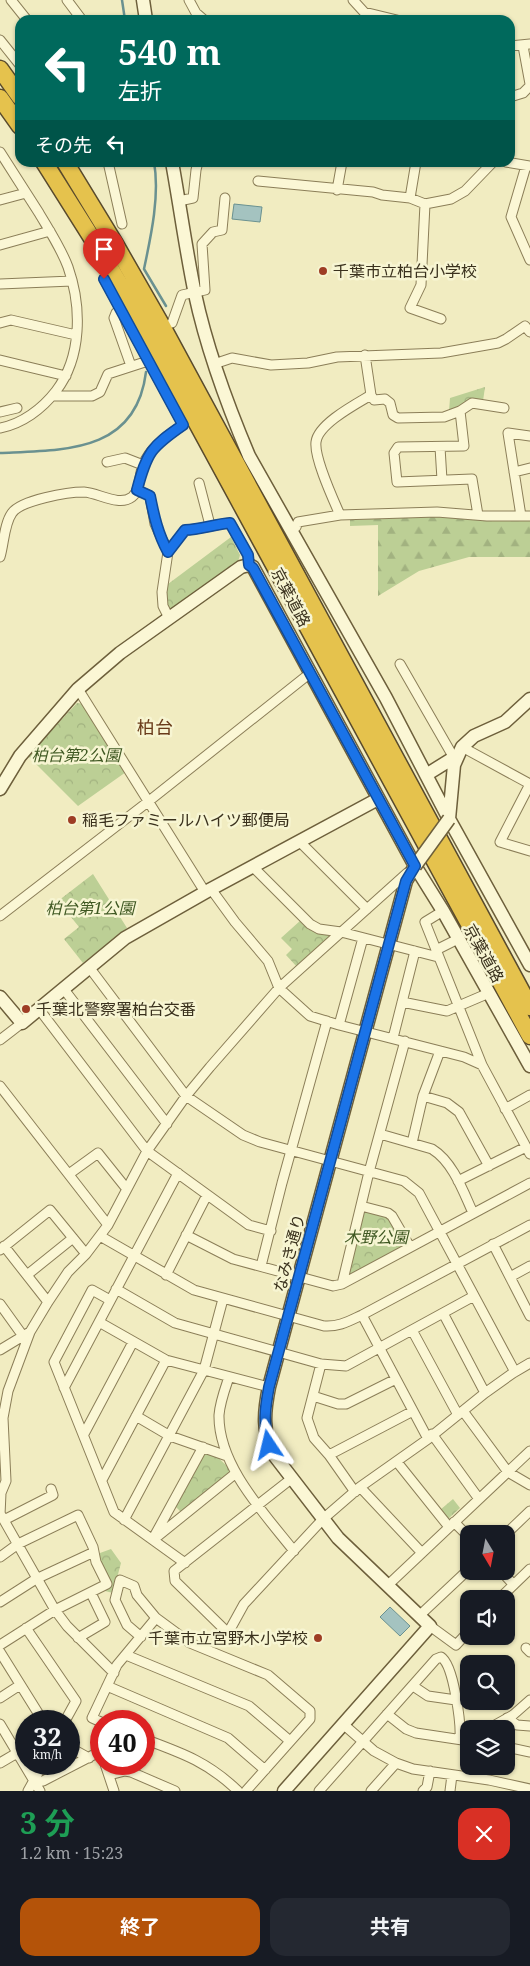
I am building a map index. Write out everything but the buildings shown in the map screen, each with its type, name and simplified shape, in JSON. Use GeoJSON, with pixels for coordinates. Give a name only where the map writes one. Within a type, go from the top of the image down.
{"type":"FeatureCollection","features":[{"type":"Feature","properties":{"kind":"highway"},"geometry":{"type":"LineString","coordinates":[[0,69],[15,90]]}},
{"type":"Feature","properties":{"kind":"highway"},"geometry":{"type":"LineString","coordinates":[[0,98],[15,119]]}},
{"type":"Feature","properties":{"kind":"highway","name":"京葉道路"},"geometry":{"type":"LineString","coordinates":[[47,167],[102,254],[148,333],[530,1036]]}},
{"type":"Feature","properties":{"kind":"highway","name":"京葉道路"},"geometry":{"type":"LineString","coordinates":[[68,167],[162,326],[530,1007]]}},
{"type":"Feature","properties":{"kind":"street"},"geometry":{"type":"LineString","coordinates":[[10,0],[23,15]]}},
{"type":"Feature","properties":{"kind":"street"},"geometry":{"type":"LineString","coordinates":[[67,0],[78,15]]}},
{"type":"Feature","properties":{"kind":"street"},"geometry":{"type":"LineString","coordinates":[[143,0],[145,15]]}},
{"type":"Feature","properties":{"kind":"street"},"geometry":{"type":"LineString","coordinates":[[189,0],[199,15]]}},
{"type":"Feature","properties":{"kind":"street"},"geometry":{"type":"LineString","coordinates":[[353,0],[364,12],[376,15]]}},
{"type":"Feature","properties":{"kind":"street"},"geometry":{"type":"LineString","coordinates":[[0,40],[15,59]]}},
{"type":"Feature","properties":{"kind":"street"},"geometry":{"type":"LineString","coordinates":[[515,95],[522,93],[530,85],[527,45]]}},
{"type":"Feature","properties":{"kind":"street"},"geometry":{"type":"LineString","coordinates":[[0,428],[28,418],[52,396],[66,376],[72,361],[76,335],[72,281],[63,254],[1,154]]}},
{"type":"Feature","properties":{"kind":"street"},"geometry":{"type":"LineString","coordinates":[[515,164],[528,166],[511,217],[530,260]]}},
{"type":"Feature","properties":{"kind":"street"},"geometry":{"type":"LineString","coordinates":[[109,167],[122,224]]}},
{"type":"Feature","properties":{"kind":"street"},"geometry":{"type":"LineString","coordinates":[[173,167],[195,294],[214,364],[249,456],[386,698],[449,819],[530,965]]}},
{"type":"Feature","properties":{"kind":"street"},"geometry":{"type":"LineString","coordinates":[[179,201],[193,198],[197,167]]}},
{"type":"Feature","properties":{"kind":"street"},"geometry":{"type":"LineString","coordinates":[[337,190],[341,167]]}},
{"type":"Feature","properties":{"kind":"street"},"geometry":{"type":"LineString","coordinates":[[410,198],[415,167]]}},
{"type":"Feature","properties":{"kind":"street"},"geometry":{"type":"LineString","coordinates":[[258,182],[373,192],[382,195],[410,198],[424,204],[451,199],[465,191],[488,167]]}},
{"type":"Feature","properties":{"kind":"street"},"geometry":{"type":"LineString","coordinates":[[0,200],[26,193]]}},
{"type":"Feature","properties":{"kind":"street"},"geometry":{"type":"LineString","coordinates":[[172,323],[182,295],[185,293],[195,294],[206,290],[202,244],[213,232],[222,230],[225,198]]}},
{"type":"Feature","properties":{"kind":"street"},"geometry":{"type":"LineString","coordinates":[[424,204],[421,285],[410,308],[441,319]]}},
{"type":"Feature","properties":{"kind":"street"},"geometry":{"type":"LineString","coordinates":[[0,245],[50,231]]}},
{"type":"Feature","properties":{"kind":"street"},"geometry":{"type":"LineString","coordinates":[[0,557],[8,522],[12,512],[21,504],[45,497],[85,492],[121,501],[131,498],[137,490],[143,464],[158,442],[183,425],[104,279]]}},
{"type":"Feature","properties":{"kind":"street"},"geometry":{"type":"LineString","coordinates":[[0,284],[72,281]]}},
{"type":"Feature","properties":{"kind":"street"},"geometry":{"type":"LineString","coordinates":[[120,309],[114,318],[130,366]]}},
{"type":"Feature","properties":{"kind":"street"},"geometry":{"type":"LineString","coordinates":[[0,323],[12,320],[76,335]]}},
{"type":"Feature","properties":{"kind":"street"},"geometry":{"type":"LineString","coordinates":[[214,364],[232,358],[271,365],[308,363],[337,357],[365,355],[441,353],[498,343],[506,340],[525,326],[530,332]]}},
{"type":"Feature","properties":{"kind":"street"},"geometry":{"type":"LineString","coordinates":[[365,355],[371,395],[374,400],[386,399],[390,402],[393,415],[398,418],[444,417],[460,411],[472,402],[504,408]]}},
{"type":"Feature","properties":{"kind":"street"},"geometry":{"type":"LineString","coordinates":[[0,360],[66,376]]}},
{"type":"Feature","properties":{"kind":"street"},"geometry":{"type":"LineString","coordinates":[[52,396],[92,396],[100,392],[108,374],[148,361]]}},
{"type":"Feature","properties":{"kind":"street"},"geometry":{"type":"LineString","coordinates":[[340,515],[316,449],[316,440],[322,431],[342,412],[371,395]]}},
{"type":"Feature","properties":{"kind":"street"},"geometry":{"type":"LineString","coordinates":[[0,412],[18,408]]}},
{"type":"Feature","properties":{"kind":"street"},"geometry":{"type":"LineString","coordinates":[[460,411],[464,446],[398,447],[394,453],[397,482],[472,479],[478,515]]}},
{"type":"Feature","properties":{"kind":"street"},"geometry":{"type":"LineString","coordinates":[[290,530],[296,527],[298,522],[340,515],[437,512],[525,516],[514,472],[508,433],[530,436]]}},
{"type":"Feature","properties":{"kind":"street"},"geometry":{"type":"LineString","coordinates":[[440,447],[442,480]]}},
{"type":"Feature","properties":{"kind":"street"},"geometry":{"type":"LineString","coordinates":[[107,462],[125,458],[143,464]]}},
{"type":"Feature","properties":{"kind":"street"},"geometry":{"type":"LineString","coordinates":[[514,472],[530,468]]}},
{"type":"Feature","properties":{"kind":"street"},"geometry":{"type":"LineString","coordinates":[[198,483],[210,525]]}},
{"type":"Feature","properties":{"kind":"street"},"geometry":{"type":"LineString","coordinates":[[137,490],[150,496],[155,524],[168,552]]}},
{"type":"Feature","properties":{"kind":"street"},"geometry":{"type":"LineString","coordinates":[[169,618],[163,606],[162,592],[168,552],[185,530],[196,530],[210,525],[230,523],[248,555],[249,565],[253,568],[268,594],[415,866],[443,911],[530,1066]]}},
{"type":"Feature","properties":{"kind":"street"},"geometry":{"type":"LineString","coordinates":[[0,789],[20,756],[78,688],[120,653],[241,567],[249,565]]}},
{"type":"Feature","properties":{"kind":"street"},"geometry":{"type":"LineString","coordinates":[[400,664],[458,753],[530,784],[500,842],[530,851]]}},
{"type":"Feature","properties":{"kind":"street"},"geometry":{"type":"LineString","coordinates":[[0,916],[310,674]]}},
{"type":"Feature","properties":{"kind":"street"},"geometry":{"type":"LineString","coordinates":[[78,688],[208,891],[268,961],[279,988],[310,1016],[464,1057],[482,1065]]}},
{"type":"Feature","properties":{"kind":"street"},"geometry":{"type":"LineString","coordinates":[[426,775],[458,753],[474,736],[505,722],[530,699]]}},
{"type":"Feature","properties":{"kind":"street"},"geometry":{"type":"LineString","coordinates":[[449,819],[453,777],[458,753]]}},
{"type":"Feature","properties":{"kind":"street"},"geometry":{"type":"LineString","coordinates":[[0,1040],[124,938],[252,866],[378,799]]}},
{"type":"Feature","properties":{"kind":"street","name":"なみき通り"},"geometry":{"type":"LineString","coordinates":[[430,1626],[338,1538],[291,1479],[274,1455],[266,1435],[264,1411],[406,881],[449,819]]}},
{"type":"Feature","properties":{"kind":"street"},"geometry":{"type":"LineString","coordinates":[[299,841],[367,909]]}},
{"type":"Feature","properties":{"kind":"street"},"geometry":{"type":"LineString","coordinates":[[252,866],[310,924],[319,928],[415,951],[437,953],[458,939]]}},
{"type":"Feature","properties":{"kind":"street"},"geometry":{"type":"LineString","coordinates":[[114,1673],[78,1638],[55,1610],[2,1517],[1,1493],[6,1481],[3,1418],[4,1389],[27,1334],[68,1272],[86,1254],[108,1225],[147,1151],[186,1096],[279,988],[415,866]]}},
{"type":"Feature","properties":{"kind":"street"},"geometry":{"type":"LineString","coordinates":[[387,892],[402,899]]}},
{"type":"Feature","properties":{"kind":"street"},"geometry":{"type":"LineString","coordinates":[[443,911],[425,922],[482,1065],[528,1151],[489,1166],[458,1181]]}},
{"type":"Feature","properties":{"kind":"street"},"geometry":{"type":"LineString","coordinates":[[339,1025],[363,938]]}},
{"type":"Feature","properties":{"kind":"street"},"geometry":{"type":"LineString","coordinates":[[393,1038],[415,951]]}},
{"type":"Feature","properties":{"kind":"street"},"geometry":{"type":"LineString","coordinates":[[89,967],[186,1096],[243,1135],[260,1142],[404,1181],[419,1192],[515,1372]]}},
{"type":"Feature","properties":{"kind":"street"},"geometry":{"type":"LineString","coordinates":[[63,988],[167,1124]]}},
{"type":"Feature","properties":{"kind":"street"},"geometry":{"type":"LineString","coordinates":[[402,1002],[443,1011],[459,1007],[489,993]]}},
{"type":"Feature","properties":{"kind":"street"},"geometry":{"type":"LineString","coordinates":[[0,997],[22,1023]]}},
{"type":"Feature","properties":{"kind":"street"},"geometry":{"type":"LineString","coordinates":[[39,1008],[147,1151],[249,1225],[271,1231]]}},
{"type":"Feature","properties":{"kind":"street"},"geometry":{"type":"LineString","coordinates":[[261,1266],[326,1021]]}},
{"type":"Feature","properties":{"kind":"street"},"geometry":{"type":"LineString","coordinates":[[342,1284],[369,1172],[405,1041]]}},
{"type":"Feature","properties":{"kind":"street"},"geometry":{"type":"LineString","coordinates":[[412,1142],[423,1096],[440,1051]]}},
{"type":"Feature","properties":{"kind":"street"},"geometry":{"type":"LineString","coordinates":[[0,1086],[108,1225]]}},
{"type":"Feature","properties":{"kind":"street"},"geometry":{"type":"LineString","coordinates":[[423,1096],[447,1103],[460,1112],[489,1166]]}},
{"type":"Feature","properties":{"kind":"street"},"geometry":{"type":"LineString","coordinates":[[505,1109],[530,1096]]}},
{"type":"Feature","properties":{"kind":"street"},"geometry":{"type":"LineString","coordinates":[[380,1134],[412,1142],[439,1153],[458,1181],[473,1213]]}},
{"type":"Feature","properties":{"kind":"street"},"geometry":{"type":"LineString","coordinates":[[69,1174],[98,1153],[126,1188]]}},
{"type":"Feature","properties":{"kind":"street"},"geometry":{"type":"LineString","coordinates":[[64,1388],[178,1173]]}},
{"type":"Feature","properties":{"kind":"street"},"geometry":{"type":"LineString","coordinates":[[186,1235],[233,1259],[333,1286],[342,1284],[530,1183]]}},
{"type":"Feature","properties":{"kind":"street"},"geometry":{"type":"LineString","coordinates":[[166,1275],[207,1196]]}},
{"type":"Feature","properties":{"kind":"street"},"geometry":{"type":"LineString","coordinates":[[361,1206],[388,1213],[392,1216],[410,1246]]}},
{"type":"Feature","properties":{"kind":"street"},"geometry":{"type":"LineString","coordinates":[[48,1302],[27,1275],[2,1248],[50,1210],[86,1254]]}},
{"type":"Feature","properties":{"kind":"street"},"geometry":{"type":"LineString","coordinates":[[100,1236],[194,1290],[324,1326],[332,1326],[343,1324],[362,1315],[530,1225]]}},
{"type":"Feature","properties":{"kind":"street"},"geometry":{"type":"LineString","coordinates":[[27,1275],[73,1238]]}},
{"type":"Feature","properties":{"kind":"street"},"geometry":{"type":"LineString","coordinates":[[493,1244],[530,1316]]}},
{"type":"Feature","properties":{"kind":"street"},"geometry":{"type":"LineString","coordinates":[[510,1277],[530,1266]]}},
{"type":"Feature","properties":{"kind":"street"},"geometry":{"type":"LineString","coordinates":[[116,1289],[175,1323],[321,1364],[346,1366],[474,1296]]}},
{"type":"Feature","properties":{"kind":"street"},"geometry":{"type":"LineString","coordinates":[[110,1300],[92,1290],[54,1362],[114,1512],[184,1563]]}},
{"type":"Feature","properties":{"kind":"street"},"geometry":{"type":"LineString","coordinates":[[124,1520],[204,1370],[223,1299]]}},
{"type":"Feature","properties":{"kind":"street"},"geometry":{"type":"LineString","coordinates":[[0,1304],[27,1334]]}},
{"type":"Feature","properties":{"kind":"street"},"geometry":{"type":"LineString","coordinates":[[443,1313],[486,1393]]}},
{"type":"Feature","properties":{"kind":"street"},"geometry":{"type":"LineString","coordinates":[[362,1315],[430,1437],[479,1499]]}},
{"type":"Feature","properties":{"kind":"street"},"geometry":{"type":"LineString","coordinates":[[99,1322],[166,1360],[269,1387]]}},
{"type":"Feature","properties":{"kind":"street"},"geometry":{"type":"LineString","coordinates":[[412,1330],[461,1413],[508,1472],[530,1485]]}},
{"type":"Feature","properties":{"kind":"street"},"geometry":{"type":"LineString","coordinates":[[0,1350],[27,1334]]}},
{"type":"Feature","properties":{"kind":"street"},"geometry":{"type":"LineString","coordinates":[[84,1434],[133,1342]]}},
{"type":"Feature","properties":{"kind":"street"},"geometry":{"type":"LineString","coordinates":[[102,1480],[166,1360]]}},
{"type":"Feature","properties":{"kind":"street"},"geometry":{"type":"LineString","coordinates":[[291,1479],[174,1571],[175,1581],[228,1633],[244,1604],[323,1519],[357,1490],[397,1462],[486,1393],[530,1363]]}},
{"type":"Feature","properties":{"kind":"street"},"geometry":{"type":"LineString","coordinates":[[321,1364],[306,1418],[314,1438],[357,1490],[422,1553]]}},
{"type":"Feature","properties":{"kind":"street"},"geometry":{"type":"LineString","coordinates":[[228,1377],[219,1415],[227,1456],[258,1505],[294,1551]]}},
{"type":"Feature","properties":{"kind":"street"},"geometry":{"type":"LineString","coordinates":[[313,1396],[338,1404],[346,1404],[396,1378]]}},
{"type":"Feature","properties":{"kind":"street"},"geometry":{"type":"LineString","coordinates":[[329,1455],[414,1411]]}},
{"type":"Feature","properties":{"kind":"street"},"geometry":{"type":"LineString","coordinates":[[136,1416],[170,1436],[227,1456]]}},
{"type":"Feature","properties":{"kind":"street"},"geometry":{"type":"LineString","coordinates":[[153,1540],[203,1446]]}},
{"type":"Feature","properties":{"kind":"street"},"geometry":{"type":"LineString","coordinates":[[388,1584],[530,1451]]}},
{"type":"Feature","properties":{"kind":"street"},"geometry":{"type":"LineString","coordinates":[[397,1462],[452,1524],[460,1530]]}},
{"type":"Feature","properties":{"kind":"street"},"geometry":{"type":"LineString","coordinates":[[153,1540],[236,1473]]}},
{"type":"Feature","properties":{"kind":"street"},"geometry":{"type":"LineString","coordinates":[[2,1517],[54,1495],[51,1489]]}},
{"type":"Feature","properties":{"kind":"street"},"geometry":{"type":"LineString","coordinates":[[515,1525],[530,1511]]}},
{"type":"Feature","properties":{"kind":"street"},"geometry":{"type":"LineString","coordinates":[[0,1557],[18,1544],[78,1515],[94,1547],[96,1562],[107,1584],[55,1610],[0,1646]]}},
{"type":"Feature","properties":{"kind":"street"},"geometry":{"type":"LineString","coordinates":[[0,1602],[36,1579],[94,1552]]}},
{"type":"Feature","properties":{"kind":"street"},"geometry":{"type":"LineString","coordinates":[[508,1590],[530,1568]]}},
{"type":"Feature","properties":{"kind":"street"},"geometry":{"type":"LineString","coordinates":[[419,1616],[460,1577]]}},
{"type":"Feature","properties":{"kind":"street"},"geometry":{"type":"LineString","coordinates":[[141,1636],[127,1625],[115,1600],[120,1580],[134,1586],[137,1595],[156,1618],[190,1643],[268,1675],[310,1711],[310,1719],[246,1791]]}},
{"type":"Feature","properties":{"kind":"street"},"geometry":{"type":"LineString","coordinates":[[510,1580],[514,1584]]}},
{"type":"Feature","properties":{"kind":"street"},"geometry":{"type":"LineString","coordinates":[[78,1638],[105,1622],[91,1592]]}},
{"type":"Feature","properties":{"kind":"street"},"geometry":{"type":"LineString","coordinates":[[96,1710],[117,1665],[156,1618]]}},
{"type":"Feature","properties":{"kind":"street"},"geometry":{"type":"LineString","coordinates":[[284,1791],[430,1626],[456,1644],[460,1640]]}},
{"type":"Feature","properties":{"kind":"street"},"geometry":{"type":"LineString","coordinates":[[26,1628],[76,1702],[71,1710]]}},
{"type":"Feature","properties":{"kind":"street"},"geometry":{"type":"LineString","coordinates":[[0,1652],[36,1710]]}},
{"type":"Feature","properties":{"kind":"street"},"geometry":{"type":"LineString","coordinates":[[126,1655],[249,1706],[290,1742]]}},
{"type":"Feature","properties":{"kind":"street"},"geometry":{"type":"LineString","coordinates":[[319,1791],[436,1659],[441,1657],[447,1662],[460,1720]]}},
{"type":"Feature","properties":{"kind":"street"},"geometry":{"type":"LineString","coordinates":[[0,1698],[20,1685]]}},
{"type":"Feature","properties":{"kind":"street"},"geometry":{"type":"LineString","coordinates":[[108,1686],[228,1738],[265,1770]]}},
{"type":"Feature","properties":{"kind":"street"},"geometry":{"type":"LineString","coordinates":[[413,1686],[428,1696],[456,1700]]}},
{"type":"Feature","properties":{"kind":"street"},"geometry":{"type":"LineString","coordinates":[[504,1720],[530,1700]]}},
{"type":"Feature","properties":{"kind":"street"},"geometry":{"type":"LineString","coordinates":[[388,1714],[416,1733],[460,1739]]}},
{"type":"Feature","properties":{"kind":"street"},"geometry":{"type":"LineString","coordinates":[[507,1718],[517,1724],[530,1726]]}},
{"type":"Feature","properties":{"kind":"street"},"geometry":{"type":"LineString","coordinates":[[0,1724],[15,1750]]}},
{"type":"Feature","properties":{"kind":"street"},"geometry":{"type":"LineString","coordinates":[[343,1724],[379,1754],[413,1769],[489,1780],[513,1789],[530,1789]]}},
{"type":"Feature","properties":{"kind":"street"},"geometry":{"type":"LineString","coordinates":[[155,1743],[192,1757],[210,1768],[238,1791]]}},
{"type":"Feature","properties":{"kind":"street"},"geometry":{"type":"LineString","coordinates":[[515,1750],[530,1752]]}},
{"type":"Feature","properties":{"kind":"street"},"geometry":{"type":"LineString","coordinates":[[80,1753],[89,1758]]}},
{"type":"Feature","properties":{"kind":"street"},"geometry":{"type":"LineString","coordinates":[[0,1763],[15,1754]]}},
{"type":"Feature","properties":{"kind":"street"},"geometry":{"type":"LineString","coordinates":[[34,1782],[43,1781],[89,1758]]}},
{"type":"Feature","properties":{"kind":"street"},"geometry":{"type":"LineString","coordinates":[[371,1791],[396,1763]]}},
{"type":"Feature","properties":{"kind":"street"},"geometry":{"type":"LineString","coordinates":[[423,1791],[427,1787],[430,1771]]}},
{"type":"Feature","properties":{"kind":"street"},"geometry":{"type":"LineString","coordinates":[[30,1775],[40,1791]]}},
{"type":"Feature","properties":{"kind":"street"},"geometry":{"type":"LineString","coordinates":[[28,1791],[38,1775]]}},
{"type":"Feature","properties":{"kind":"street"},"geometry":{"type":"LineString","coordinates":[[109,1775],[112,1790]]}},
{"type":"Feature","properties":{"kind":"street"},"geometry":{"type":"LineString","coordinates":[[138,1775],[175,1791]]}},
{"type":"Feature","properties":{"kind":"street"},"geometry":{"type":"LineString","coordinates":[[450,1791],[452,1775]]}},
{"type":"Feature","properties":{"kind":"green space"},"geometry":{"type":"Polygon","coordinates":[[[485,387],[483,401],[449,411],[450,398],[485,387]]]}},
{"type":"Feature","properties":{"kind":"green space"},"geometry":{"type":"Polygon","coordinates":[[[449,515],[530,520],[530,557],[469,557],[419,571],[378,596],[378,525],[350,526],[350,520],[449,515]]]}},
{"type":"Feature","properties":{"kind":"green space"},"geometry":{"type":"Polygon","coordinates":[[[231,537],[240,555],[238,562],[169,610],[165,601],[164,587],[231,537]]]}},
{"type":"Feature","properties":{"kind":"green space","name":"柏台第2公園"},"geometry":{"type":"Polygon","coordinates":[[[77,703],[84,704],[126,772],[78,806],[28,756],[77,703]]]}},
{"type":"Feature","properties":{"kind":"green space","name":"柏台第1公園"},"geometry":{"type":"Polygon","coordinates":[[[93,874],[127,928],[83,963],[64,939],[79,927],[58,901],[93,874]]]}},
{"type":"Feature","properties":{"kind":"green space"},"geometry":{"type":"Polygon","coordinates":[[[301,920],[329,932],[330,936],[297,967],[286,955],[292,949],[281,938],[301,920]]]}},
{"type":"Feature","properties":{"kind":"green space","name":"木野公園"},"geometry":{"type":"Polygon","coordinates":[[[361,1210],[389,1215],[404,1243],[402,1248],[352,1275],[346,1271],[361,1210]]]}},
{"type":"Feature","properties":{"kind":"green space"},"geometry":{"type":"Polygon","coordinates":[[[208,1448],[229,1468],[229,1474],[181,1512],[174,1505],[203,1450],[208,1448]]]}},
{"type":"Feature","properties":{"kind":"green space"},"geometry":{"type":"Polygon","coordinates":[[[453,1499],[460,1508],[448,1519],[440,1510],[453,1499]]]}},
{"type":"Feature","properties":{"kind":"green space"},"geometry":{"type":"Polygon","coordinates":[[[111,1549],[121,1563],[113,1593],[101,1590],[110,1586],[98,1560],[100,1553],[111,1549]]]}},
{"type":"Feature","properties":{"kind":"water"},"geometry":{"type":"Polygon","coordinates":[[[234,204],[262,207],[260,222],[232,219],[234,204]]]}},
{"type":"Feature","properties":{"kind":"water"},"geometry":{"type":"Polygon","coordinates":[[[390,1607],[410,1626],[400,1636],[380,1617],[390,1607]]]}},
{"type":"Feature","properties":{"kind":"waterway"},"geometry":{"type":"LineString","coordinates":[[122,0],[124,15]]}},
{"type":"Feature","properties":{"kind":"waterway"},"geometry":{"type":"LineString","coordinates":[[155,167],[155,202],[144,269],[166,306]]}},
{"type":"Feature","properties":{"kind":"waterway"},"geometry":{"type":"LineString","coordinates":[[0,453],[72,447],[94,442],[113,432],[128,418],[140,399],[146,372]]}},
{"type":"Feature","properties":{"kind":"place","name":"千葉市立柏台小学校"},"geometry":{"type":"Point","coordinates":[323,271]}},
{"type":"Feature","properties":{"kind":"place","name":"稲毛ファミールハイツ郵便局"},"geometry":{"type":"Point","coordinates":[72,820]}},
{"type":"Feature","properties":{"kind":"place","name":"千葉北警察署柏台交番"},"geometry":{"type":"Point","coordinates":[26,1009]}},
{"type":"Feature","properties":{"kind":"place","name":"千葉市立宮野木小学校"},"geometry":{"type":"Point","coordinates":[318,1638]}},
{"type":"Feature","properties":{"kind":"district","name":"柏台"},"geometry":{"type":"Point","coordinates":[155,727]}},
{"type":"Feature","properties":{"kind":"route"},"geometry":{"type":"LineString","coordinates":[[104,279],[183,425],[158,442],[143,464],[137,490],[150,496],[155,524],[168,552],[185,530],[196,530],[210,525],[230,523],[248,555],[249,565],[253,568],[268,594],[415,866],[406,881],[269,1387],[264,1411],[264,1424],[269,1445]]}}]}
